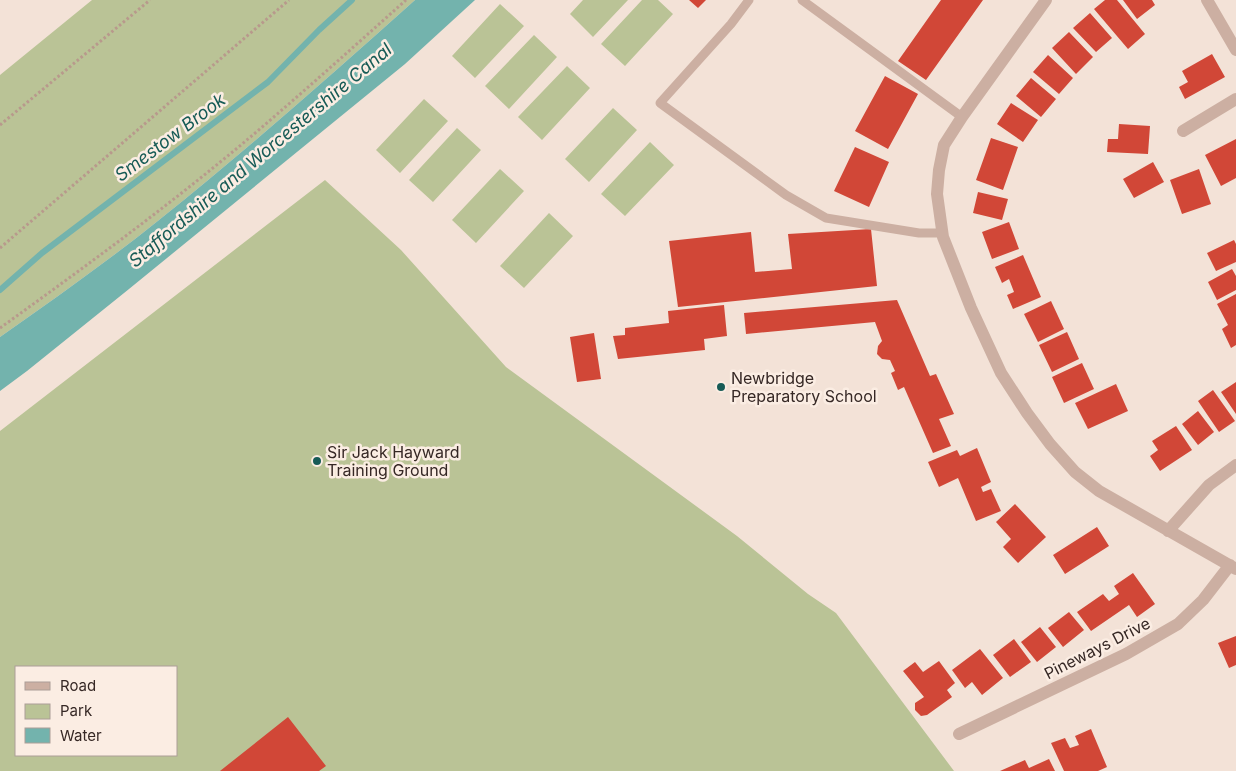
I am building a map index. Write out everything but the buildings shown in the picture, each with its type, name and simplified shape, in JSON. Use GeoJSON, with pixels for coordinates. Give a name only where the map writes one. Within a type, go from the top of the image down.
{"type":"FeatureCollection","features":[{"type":"Feature","properties":{"kind":"street"},"geometry":{"type":"LineString","coordinates":[[1046,0],[944,144],[937,194],[943,233],[971,308],[1001,373],[1033,421],[1075,472],[1099,491],[1233,567]]}},
{"type":"Feature","properties":{"kind":"street"},"geometry":{"type":"LineString","coordinates":[[1207,0],[1236,50]]}},
{"type":"Feature","properties":{"kind":"street"},"geometry":{"type":"LineString","coordinates":[[1183,131],[1236,99]]}},
{"type":"Feature","properties":{"kind":"street"},"geometry":{"type":"LineString","coordinates":[[1168,531],[1210,484],[1236,465]]}},
{"type":"Feature","properties":{"kind":"street","name":"Pineways Drive"},"geometry":{"type":"LineString","coordinates":[[959,734],[1126,654],[1178,624],[1233,567]]}},
{"type":"Feature","properties":{"kind":"lane"},"geometry":{"type":"LineString","coordinates":[[749,0],[731,24],[660,103],[786,194],[826,218],[919,233],[943,233]]}},
{"type":"Feature","properties":{"kind":"lane"},"geometry":{"type":"LineString","coordinates":[[802,0],[962,117]]}},
{"type":"Feature","properties":{"kind":"path"},"geometry":{"type":"LineString","coordinates":[[0,125],[150,0]]}},
{"type":"Feature","properties":{"kind":"path"},"geometry":{"type":"LineString","coordinates":[[0,248],[289,0]]}},
{"type":"Feature","properties":{"kind":"path"},"geometry":{"type":"LineString","coordinates":[[0,328],[95,259],[187,188],[260,128],[406,0]]}},
{"type":"Feature","properties":{"kind":"green space"},"geometry":{"type":"Polygon","coordinates":[[[92,0],[415,0],[192,194],[101,265],[0,337],[0,75],[92,0]]]}},
{"type":"Feature","properties":{"kind":"green space"},"geometry":{"type":"Polygon","coordinates":[[[583,0],[628,0],[593,37],[570,14],[583,0]]]}},
{"type":"Feature","properties":{"kind":"green space"},"geometry":{"type":"Polygon","coordinates":[[[642,0],[658,0],[673,14],[625,66],[601,44],[642,0]]]}},
{"type":"Feature","properties":{"kind":"green space"},"geometry":{"type":"Polygon","coordinates":[[[500,4],[524,26],[475,78],[452,56],[500,4]]]}},
{"type":"Feature","properties":{"kind":"green space"},"geometry":{"type":"Polygon","coordinates":[[[534,35],[557,57],[509,109],[485,86],[534,35]]]}},
{"type":"Feature","properties":{"kind":"green space"},"geometry":{"type":"Polygon","coordinates":[[[567,66],[590,88],[542,140],[518,117],[567,66]]]}},
{"type":"Feature","properties":{"kind":"green space"},"geometry":{"type":"Polygon","coordinates":[[[424,99],[448,121],[400,173],[376,150],[424,99]]]}},
{"type":"Feature","properties":{"kind":"green space"},"geometry":{"type":"Polygon","coordinates":[[[613,108],[637,130],[589,182],[565,159],[613,108]]]}},
{"type":"Feature","properties":{"kind":"green space"},"geometry":{"type":"Polygon","coordinates":[[[457,128],[481,150],[433,202],[409,180],[457,128]]]}},
{"type":"Feature","properties":{"kind":"green space"},"geometry":{"type":"Polygon","coordinates":[[[650,142],[674,165],[625,216],[601,194],[650,142]]]}},
{"type":"Feature","properties":{"kind":"green space"},"geometry":{"type":"Polygon","coordinates":[[[500,169],[524,191],[476,243],[452,220],[500,169]]]}},
{"type":"Feature","properties":{"kind":"green space","name":"Sir Jack Hayward Training Ground"},"geometry":{"type":"Polygon","coordinates":[[[325,180],[401,250],[506,367],[737,536],[808,594],[836,613],[954,771],[0,771],[0,431],[325,180]]]}},
{"type":"Feature","properties":{"kind":"green space"},"geometry":{"type":"Polygon","coordinates":[[[549,213],[573,236],[524,288],[500,266],[549,213]]]}},
{"type":"Feature","properties":{"kind":"water","name":"Staffordshire and Worcestershire Canal"},"geometry":{"type":"Polygon","coordinates":[[[415,0],[475,0],[405,64],[129,289],[0,391],[0,337],[101,265],[192,194],[415,0]]]}},
{"type":"Feature","properties":{"kind":"waterway","name":"Smestow Brook"},"geometry":{"type":"LineString","coordinates":[[0,290],[42,253],[268,82],[319,30],[352,0]]}},
{"type":"Feature","properties":{"kind":"place","name":"Newbridge Preparatory School"},"geometry":{"type":"Point","coordinates":[721,387]}},
{"type":"Feature","properties":{"kind":"place","name":"Sir Jack Hayward Training Ground"},"geometry":{"type":"Point","coordinates":[317,461]}}]}
